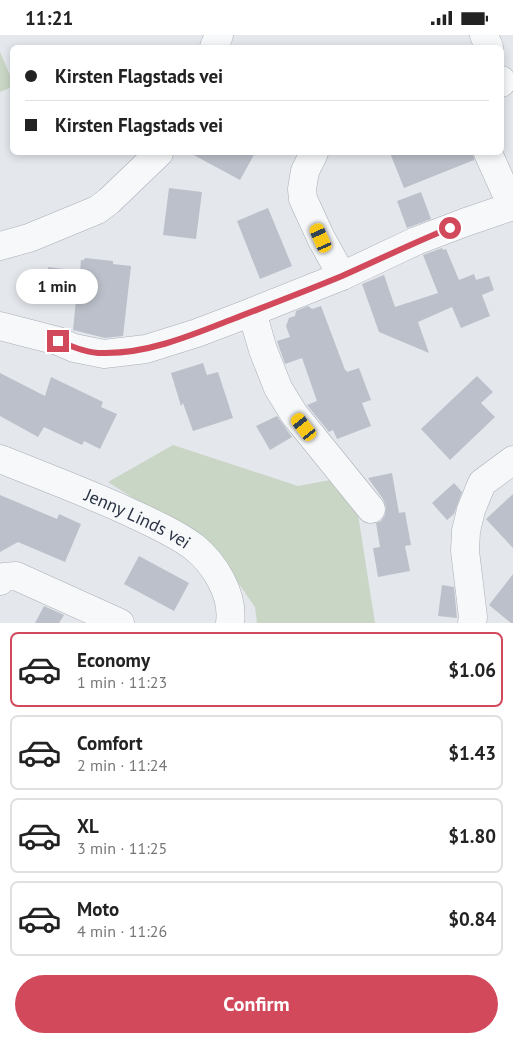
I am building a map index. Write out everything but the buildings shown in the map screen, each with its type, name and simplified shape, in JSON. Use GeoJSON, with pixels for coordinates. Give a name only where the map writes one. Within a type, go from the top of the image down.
{"type":"FeatureCollection","features":[{"type":"Feature","properties":{"kind":"street"},"geometry":{"type":"LineString","coordinates":[[0,246],[29,238],[97,210],[157,155]]}},
{"type":"Feature","properties":{"kind":"street"},"geometry":{"type":"LineString","coordinates":[[313,155],[305,171],[302,189],[304,199],[321,238],[342,276]]}},
{"type":"Feature","properties":{"kind":"street"},"geometry":{"type":"LineString","coordinates":[[489,155],[506,193],[513,199]]}},
{"type":"Feature","properties":{"kind":"street"},"geometry":{"type":"LineString","coordinates":[[0,326],[58,341],[74,348],[104,353],[146,349],[197,333],[252,312],[342,276],[416,241],[513,206]]}},
{"type":"Feature","properties":{"kind":"street"},"geometry":{"type":"LineString","coordinates":[[252,312],[263,350],[283,397],[324,453],[371,509]]}},
{"type":"Feature","properties":{"kind":"street","name":"Jenny Linds vei"},"geometry":{"type":"LineString","coordinates":[[0,459],[92,495],[168,530],[195,548],[218,576],[229,599],[230,623]]}},
{"type":"Feature","properties":{"kind":"street"},"geometry":{"type":"LineString","coordinates":[[472,623],[474,617],[465,551],[466,531],[471,510],[482,483],[513,460]]}},
{"type":"Feature","properties":{"kind":"street"},"geometry":{"type":"LineString","coordinates":[[0,581],[4,577],[16,577],[120,623]]}},
{"type":"Feature","properties":{"kind":"green space"},"geometry":{"type":"Polygon","coordinates":[[[0,52],[10,75],[10,88],[0,92],[0,52]]]}},
{"type":"Feature","properties":{"kind":"green space"},"geometry":{"type":"Polygon","coordinates":[[[173,445],[298,486],[352,476],[375,623],[257,623],[255,607],[215,550],[108,482],[173,445]]]}},
{"type":"Feature","properties":{"kind":"route"},"geometry":{"type":"LineString","coordinates":[[58,341],[74,348],[104,353],[146,349],[197,333],[252,312],[342,276],[416,241],[450,228]]}}]}
